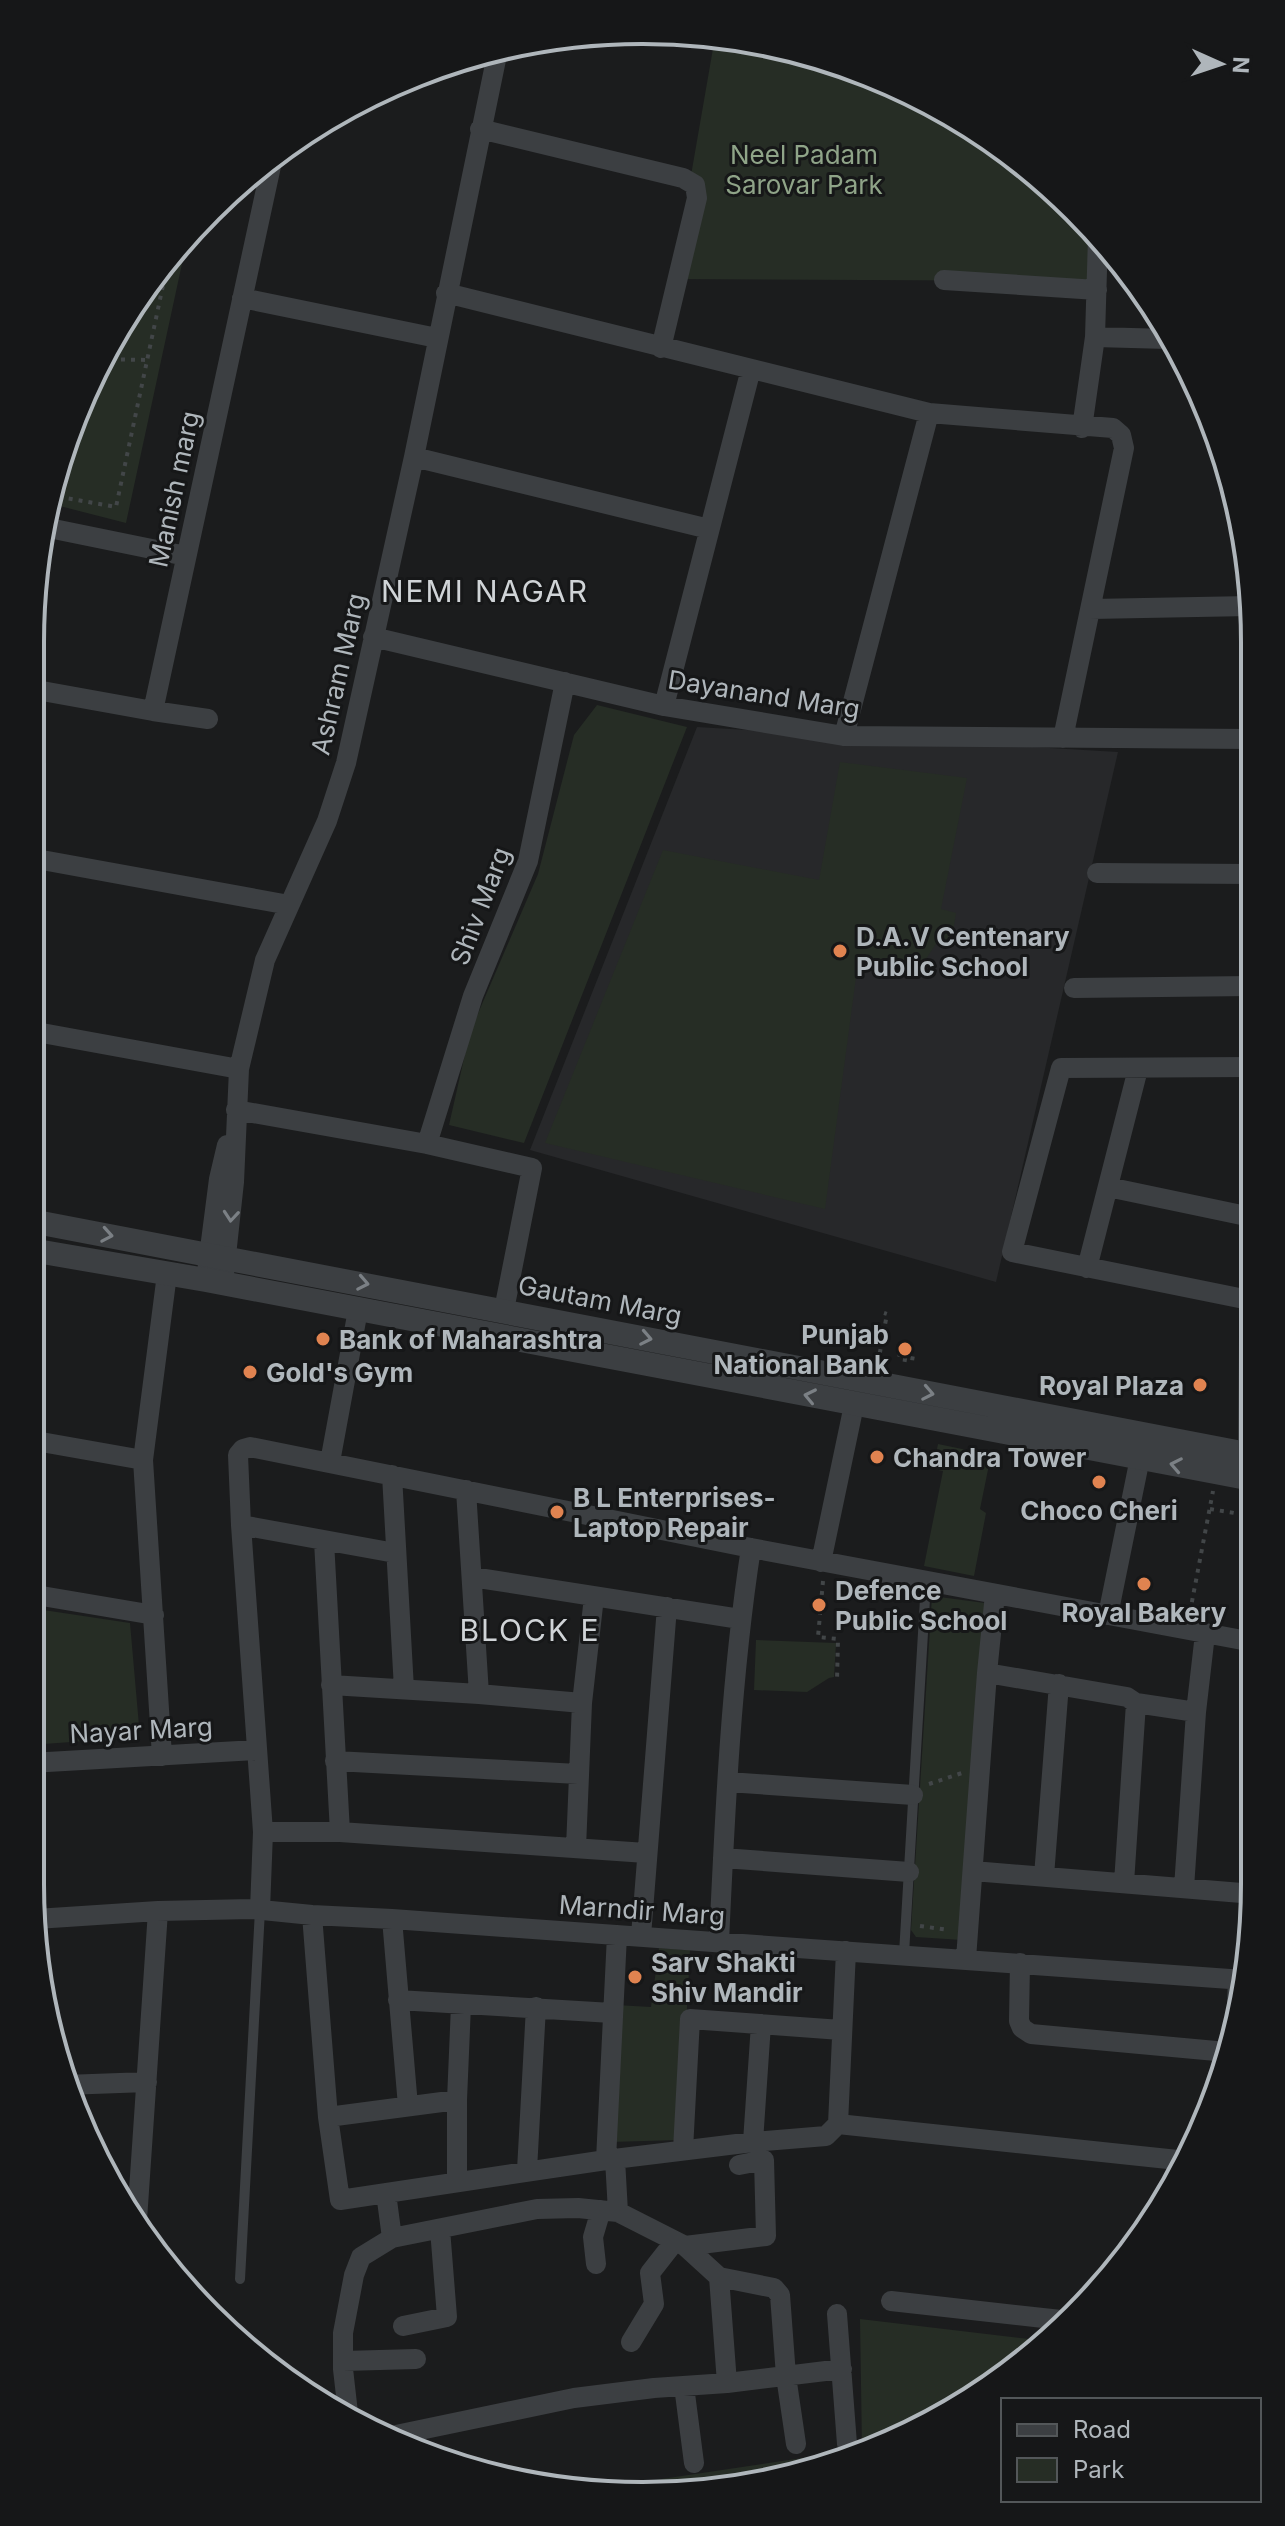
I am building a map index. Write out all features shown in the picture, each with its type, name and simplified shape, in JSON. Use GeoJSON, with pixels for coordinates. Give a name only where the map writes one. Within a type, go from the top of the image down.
{"type":"FeatureCollection","features":[{"type":"Feature","properties":{"kind":"street","name":"Ashram Marg"},"geometry":{"type":"LineString","coordinates":[[214,1282],[219,1255],[219,1179],[236,1110],[239,1069],[265,960],[327,821],[346,763],[414,457],[495,62]]}},
{"type":"Feature","properties":{"kind":"street"},"geometry":{"type":"LineString","coordinates":[[480,129],[683,178],[695,185],[697,198],[661,348]]}},
{"type":"Feature","properties":{"kind":"street","name":"Manish marg"},"geometry":{"type":"LineString","coordinates":[[153,711],[269,176]]}},
{"type":"Feature","properties":{"kind":"street"},"geometry":{"type":"LineString","coordinates":[[1082,428],[1095,337],[1098,255]]}},
{"type":"Feature","properties":{"kind":"street"},"geometry":{"type":"LineString","coordinates":[[944,280],[1097,290]]}},
{"type":"Feature","properties":{"kind":"street"},"geometry":{"type":"LineString","coordinates":[[446,293],[929,413],[1082,428],[1113,428],[1121,435],[1124,448],[1063,738]]}},
{"type":"Feature","properties":{"kind":"street"},"geometry":{"type":"LineString","coordinates":[[242,298],[437,338]]}},
{"type":"Feature","properties":{"kind":"street"},"geometry":{"type":"LineString","coordinates":[[1095,337],[1158,339]]}},
{"type":"Feature","properties":{"kind":"street"},"geometry":{"type":"LineString","coordinates":[[664,706],[751,369]]}},
{"type":"Feature","properties":{"kind":"street"},"geometry":{"type":"LineString","coordinates":[[844,736],[929,413]]}},
{"type":"Feature","properties":{"kind":"street"},"geometry":{"type":"LineString","coordinates":[[414,457],[709,529]]}},
{"type":"Feature","properties":{"kind":"street"},"geometry":{"type":"LineString","coordinates":[[55,530],[186,556]]}},
{"type":"Feature","properties":{"kind":"street"},"geometry":{"type":"LineString","coordinates":[[1091,609],[1240,606]]}},
{"type":"Feature","properties":{"kind":"street","name":"Dayanand Marg"},"geometry":{"type":"LineString","coordinates":[[373,637],[664,706],[844,736],[1241,739]]}},
{"type":"Feature","properties":{"kind":"street","name":"Shiv Marg"},"geometry":{"type":"LineString","coordinates":[[427,1144],[473,996],[528,861],[565,682]]}},
{"type":"Feature","properties":{"kind":"street"},"geometry":{"type":"LineString","coordinates":[[44,691],[208,719]]}},
{"type":"Feature","properties":{"kind":"street"},"geometry":{"type":"LineString","coordinates":[[44,860],[289,905]]}},
{"type":"Feature","properties":{"kind":"street"},"geometry":{"type":"LineString","coordinates":[[1097,873],[1241,874]]}},
{"type":"Feature","properties":{"kind":"street"},"geometry":{"type":"LineString","coordinates":[[1074,988],[1241,986]]}},
{"type":"Feature","properties":{"kind":"street"},"geometry":{"type":"LineString","coordinates":[[44,1033],[239,1069]]}},
{"type":"Feature","properties":{"kind":"street"},"geometry":{"type":"LineString","coordinates":[[1241,1067],[1061,1068],[1012,1252],[1241,1298]]}},
{"type":"Feature","properties":{"kind":"street"},"geometry":{"type":"LineString","coordinates":[[1087,1268],[1138,1069]]}},
{"type":"Feature","properties":{"kind":"street"},"geometry":{"type":"LineString","coordinates":[[236,1110],[427,1144],[532,1168],[504,1310]]}},
{"type":"Feature","properties":{"kind":"street"},"geometry":{"type":"LineString","coordinates":[[1108,1187],[1241,1215]]}},
{"type":"Feature","properties":{"kind":"street","name":"Gautam Marg"},"geometry":{"type":"LineString","coordinates":[[44,1223],[874,1382],[1241,1461]]}},
{"type":"Feature","properties":{"kind":"street","name":"Gautam Marg"},"geometry":{"type":"LineString","coordinates":[[44,1252],[1216,1472],[1241,1466]]}},
{"type":"Feature","properties":{"kind":"street"},"geometry":{"type":"LineString","coordinates":[[162,1756],[143,1460],[167,1274]]}},
{"type":"Feature","properties":{"kind":"street"},"geometry":{"type":"LineString","coordinates":[[330,1462],[358,1310]]}},
{"type":"Feature","properties":{"kind":"street"},"geometry":{"type":"LineString","coordinates":[[823,1569],[854,1405]]}},
{"type":"Feature","properties":{"kind":"street"},"geometry":{"type":"LineString","coordinates":[[44,1442],[143,1460]]}},
{"type":"Feature","properties":{"kind":"street"},"geometry":{"type":"LineString","coordinates":[[260,1910],[263,1832],[238,1455],[250,1447],[751,1548],[823,1569],[995,1594],[1241,1640]]}},
{"type":"Feature","properties":{"kind":"street"},"geometry":{"type":"LineString","coordinates":[[1108,1615],[1140,1458]]}},
{"type":"Feature","properties":{"kind":"street"},"geometry":{"type":"LineString","coordinates":[[392,1475],[404,1689]]}},
{"type":"Feature","properties":{"kind":"street"},"geometry":{"type":"LineString","coordinates":[[466,1490],[479,1694]]}},
{"type":"Feature","properties":{"kind":"street"},"geometry":{"type":"LineString","coordinates":[[241,1525],[395,1553]]}},
{"type":"Feature","properties":{"kind":"street"},"geometry":{"type":"LineString","coordinates":[[324,1541],[340,1832]]}},
{"type":"Feature","properties":{"kind":"street"},"geometry":{"type":"LineString","coordinates":[[719,1942],[740,1619],[751,1548]]}},
{"type":"Feature","properties":{"kind":"street"},"geometry":{"type":"LineString","coordinates":[[472,1577],[740,1619]]}},
{"type":"Feature","properties":{"kind":"street"},"geometry":{"type":"LineString","coordinates":[[966,1959],[995,1594]]}},
{"type":"Feature","properties":{"kind":"street"},"geometry":{"type":"LineString","coordinates":[[44,1596],[154,1615]]}},
{"type":"Feature","properties":{"kind":"street"},"geometry":{"type":"LineString","coordinates":[[576,1848],[582,1703],[594,1597]]}},
{"type":"Feature","properties":{"kind":"street"},"geometry":{"type":"LineString","coordinates":[[641,1936],[667,1607]]}},
{"type":"Feature","properties":{"kind":"street"},"geometry":{"type":"LineString","coordinates":[[1184,1888],[1196,1712],[1196,1632]]}},
{"type":"Feature","properties":{"kind":"street"},"geometry":{"type":"LineString","coordinates":[[987,1673],[1196,1712]]}},
{"type":"Feature","properties":{"kind":"street"},"geometry":{"type":"LineString","coordinates":[[1044,1876],[1059,1684]]}},
{"type":"Feature","properties":{"kind":"street"},"geometry":{"type":"LineString","coordinates":[[331,1685],[582,1703]]}},
{"type":"Feature","properties":{"kind":"street"},"geometry":{"type":"LineString","coordinates":[[1124,1883],[1136,1703]]}},
{"type":"Feature","properties":{"kind":"street","name":"Nayar Marg"},"geometry":{"type":"LineString","coordinates":[[44,1762],[256,1750]]}},
{"type":"Feature","properties":{"kind":"street"},"geometry":{"type":"LineString","coordinates":[[335,1761],[578,1774]]}},
{"type":"Feature","properties":{"kind":"street"},"geometry":{"type":"LineString","coordinates":[[728,1782],[913,1795]]}},
{"type":"Feature","properties":{"kind":"street"},"geometry":{"type":"LineString","coordinates":[[263,1832],[340,1832],[646,1853]]}},
{"type":"Feature","properties":{"kind":"street"},"geometry":{"type":"LineString","coordinates":[[723,1858],[909,1872]]}},
{"type":"Feature","properties":{"kind":"street"},"geometry":{"type":"LineString","coordinates":[[973,1871],[1241,1893]]}},
{"type":"Feature","properties":{"kind":"street","name":"Marndir Marg"},"geometry":{"type":"LineString","coordinates":[[45,1918],[158,1911],[260,1910],[1233,1979]]}},
{"type":"Feature","properties":{"kind":"street"},"geometry":{"type":"LineString","coordinates":[[138,2205],[158,1911]]}},
{"type":"Feature","properties":{"kind":"street"},"geometry":{"type":"LineString","coordinates":[[312,1915],[328,2117],[340,2200],[610,2159],[826,2136],[838,2124],[846,1951]]}},
{"type":"Feature","properties":{"kind":"street"},"geometry":{"type":"LineString","coordinates":[[392,1919],[408,2106]]}},
{"type":"Feature","properties":{"kind":"street"},"geometry":{"type":"LineString","coordinates":[[596,2264],[593,2237],[609,2211],[612,2013],[617,1935]]}},
{"type":"Feature","properties":{"kind":"street"},"geometry":{"type":"LineString","coordinates":[[1020,1963],[1019,2021],[1022,2028],[1031,2034],[1217,2051]]}},
{"type":"Feature","properties":{"kind":"street"},"geometry":{"type":"LineString","coordinates":[[398,2000],[612,2013]]}},
{"type":"Feature","properties":{"kind":"street"},"geometry":{"type":"LineString","coordinates":[[457,2181],[461,2005]]}},
{"type":"Feature","properties":{"kind":"street"},"geometry":{"type":"LineString","coordinates":[[527,2170],[536,2007]]}},
{"type":"Feature","properties":{"kind":"street"},"geometry":{"type":"LineString","coordinates":[[683,2150],[690,2019],[841,2030]]}},
{"type":"Feature","properties":{"kind":"street"},"geometry":{"type":"LineString","coordinates":[[753,2142],[761,2024]]}},
{"type":"Feature","properties":{"kind":"street"},"geometry":{"type":"LineString","coordinates":[[79,2084],[147,2082]]}},
{"type":"Feature","properties":{"kind":"street"},"geometry":{"type":"LineString","coordinates":[[328,2117],[457,2100]]}},
{"type":"Feature","properties":{"kind":"street"},"geometry":{"type":"LineString","coordinates":[[838,2124],[1173,2160]]}},
{"type":"Feature","properties":{"kind":"street"},"geometry":{"type":"LineString","coordinates":[[631,2342],[654,2304],[650,2273],[680,2243],[766,2236],[764,2160],[739,2165]]}},
{"type":"Feature","properties":{"kind":"street"},"geometry":{"type":"LineString","coordinates":[[386,2193],[392,2238]]}},
{"type":"Feature","properties":{"kind":"street"},"geometry":{"type":"LineString","coordinates":[[347,2404],[343,2333],[354,2275],[361,2257],[392,2238],[537,2209],[578,2208],[609,2211],[680,2243],[719,2277],[774,2288],[780,2295],[786,2376],[796,2444]]}},
{"type":"Feature","properties":{"kind":"street"},"geometry":{"type":"LineString","coordinates":[[403,2326],[447,2317],[440,2229]]}},
{"type":"Feature","properties":{"kind":"street"},"geometry":{"type":"LineString","coordinates":[[719,2277],[727,2383]]}},
{"type":"Feature","properties":{"kind":"street"},"geometry":{"type":"LineString","coordinates":[[891,2301],[1053,2319]]}},
{"type":"Feature","properties":{"kind":"street"},"geometry":{"type":"LineString","coordinates":[[837,2314],[847,2444]]}},
{"type":"Feature","properties":{"kind":"street"},"geometry":{"type":"LineString","coordinates":[[343,2361],[416,2359]]}},
{"type":"Feature","properties":{"kind":"street"},"geometry":{"type":"LineString","coordinates":[[406,2433],[574,2398],[842,2369]]}},
{"type":"Feature","properties":{"kind":"street"},"geometry":{"type":"LineString","coordinates":[[684,2386],[694,2463]]}},
{"type":"Feature","properties":{"kind":"lane"},"geometry":{"type":"LineString","coordinates":[[904,1954],[925,1599]]}},
{"type":"Feature","properties":{"kind":"lane"},"geometry":{"type":"LineString","coordinates":[[240,2279],[260,1910]]}},
{"type":"Feature","properties":{"kind":"path"},"geometry":{"type":"LineString","coordinates":[[62,498],[116,507],[163,285]]}},
{"type":"Feature","properties":{"kind":"path"},"geometry":{"type":"LineString","coordinates":[[116,359],[147,360]]}},
{"type":"Feature","properties":{"kind":"path"},"geometry":{"type":"LineString","coordinates":[[874,1382],[887,1314],[884,1313]]}},
{"type":"Feature","properties":{"kind":"path"},"geometry":{"type":"LineString","coordinates":[[900,1353],[899,1359],[905,1360],[912,1361],[913,1355]]}},
{"type":"Feature","properties":{"kind":"path"},"geometry":{"type":"LineString","coordinates":[[1196,1632],[1216,1472]]}},
{"type":"Feature","properties":{"kind":"path"},"geometry":{"type":"LineString","coordinates":[[1210,1509],[1241,1514]]}},
{"type":"Feature","properties":{"kind":"path"},"geometry":{"type":"LineString","coordinates":[[823,1569],[818,1637],[838,1639],[837,1681]]}},
{"type":"Feature","properties":{"kind":"path"},"geometry":{"type":"LineString","coordinates":[[937,1638],[938,1624],[978,1626]]}},
{"type":"Feature","properties":{"kind":"path"},"geometry":{"type":"LineString","coordinates":[[929,1770],[929,1784],[980,1767]]}},
{"type":"Feature","properties":{"kind":"path"},"geometry":{"type":"LineString","coordinates":[[920,1912],[919,1928],[959,1931]]}},
{"type":"Feature","properties":{"kind":"shaded area","name":"D.A.V Centenary Public School"},"geometry":{"type":"Polygon","coordinates":[[[697,727],[1118,752],[996,1282],[530,1150],[697,727]]]}},
{"type":"Feature","properties":{"kind":"green space","name":"Neel Padam Sarovar Park"},"geometry":{"type":"Polygon","coordinates":[[[713,48],[797,64],[835,76],[942,124],[1007,168],[1066,219],[1090,245],[1089,281],[673,279],[713,48]]]}},
{"type":"Feature","properties":{"kind":"green space"},"geometry":{"type":"Polygon","coordinates":[[[183,260],[126,523],[60,506],[64,488],[90,413],[124,343],[183,260]]]}},
{"type":"Feature","properties":{"kind":"green space"},"geometry":{"type":"Polygon","coordinates":[[[597,705],[687,727],[524,1143],[449,1125],[470,1032],[538,874],[574,735],[597,705]]]}},
{"type":"Feature","properties":{"kind":"green space"},"geometry":{"type":"Polygon","coordinates":[[[840,762],[967,778],[941,909],[956,913],[951,945],[936,944],[916,974],[857,970],[825,1209],[545,1143],[663,850],[819,880],[840,762]]]}},
{"type":"Feature","properties":{"kind":"green space"},"geometry":{"type":"Polygon","coordinates":[[[938,1444],[991,1455],[980,1509],[986,1513],[974,1576],[924,1566],[943,1471],[933,1469],[938,1444]]]}},
{"type":"Feature","properties":{"kind":"green space"},"geometry":{"type":"Polygon","coordinates":[[[932,1596],[985,1603],[962,1940],[916,1937],[911,1930],[932,1596]]]}},
{"type":"Feature","properties":{"kind":"green space"},"geometry":{"type":"Polygon","coordinates":[[[44,1610],[130,1623],[140,1737],[44,1744],[44,1610]]]}},
{"type":"Feature","properties":{"kind":"green space"},"geometry":{"type":"Polygon","coordinates":[[[756,1640],[836,1643],[834,1677],[807,1692],[754,1690],[756,1640]]]}},
{"type":"Feature","properties":{"kind":"green space"},"geometry":{"type":"Polygon","coordinates":[[[659,1948],[690,1950],[680,2140],[610,2142],[616,2005],[651,2007],[659,1948]]]}},
{"type":"Feature","properties":{"kind":"green space"},"geometry":{"type":"Polygon","coordinates":[[[860,2319],[1030,2339],[942,2402],[862,2440],[860,2319]]]}},
{"type":"Feature","properties":{"kind":"green space"},"geometry":{"type":"Polygon","coordinates":[[[817,2456],[721,2477],[642,2482],[817,2456]]]}},
{"type":"Feature","properties":{"kind":"place","name":"D.A.V Centenary Public School"},"geometry":{"type":"Point","coordinates":[840,951]}},
{"type":"Feature","properties":{"kind":"place","name":"Bank of Maharashtra"},"geometry":{"type":"Point","coordinates":[323,1339]}},
{"type":"Feature","properties":{"kind":"place","name":"Punjab National Bank"},"geometry":{"type":"Point","coordinates":[905,1349]}},
{"type":"Feature","properties":{"kind":"place","name":"Gold's Gym"},"geometry":{"type":"Point","coordinates":[250,1372]}},
{"type":"Feature","properties":{"kind":"place","name":"Royal Plaza"},"geometry":{"type":"Point","coordinates":[1200,1385]}},
{"type":"Feature","properties":{"kind":"place","name":"Chandra Tower"},"geometry":{"type":"Point","coordinates":[877,1457]}},
{"type":"Feature","properties":{"kind":"place","name":"Choco Cheri"},"geometry":{"type":"Point","coordinates":[1099,1482]}},
{"type":"Feature","properties":{"kind":"place","name":"B L Enterprises- Laptop Repair"},"geometry":{"type":"Point","coordinates":[557,1512]}},
{"type":"Feature","properties":{"kind":"place","name":"Royal Bakery"},"geometry":{"type":"Point","coordinates":[1144,1584]}},
{"type":"Feature","properties":{"kind":"place","name":"Defence Public School"},"geometry":{"type":"Point","coordinates":[819,1605]}},
{"type":"Feature","properties":{"kind":"place","name":"Sarv Shakti Shiv Mandir"},"geometry":{"type":"Point","coordinates":[635,1977]}},
{"type":"Feature","properties":{"kind":"district","name":"NEMI NAGAR"},"geometry":{"type":"Point","coordinates":[485,591]}},
{"type":"Feature","properties":{"kind":"district","name":"BLOCK E"},"geometry":{"type":"Point","coordinates":[530,1630]}}]}
